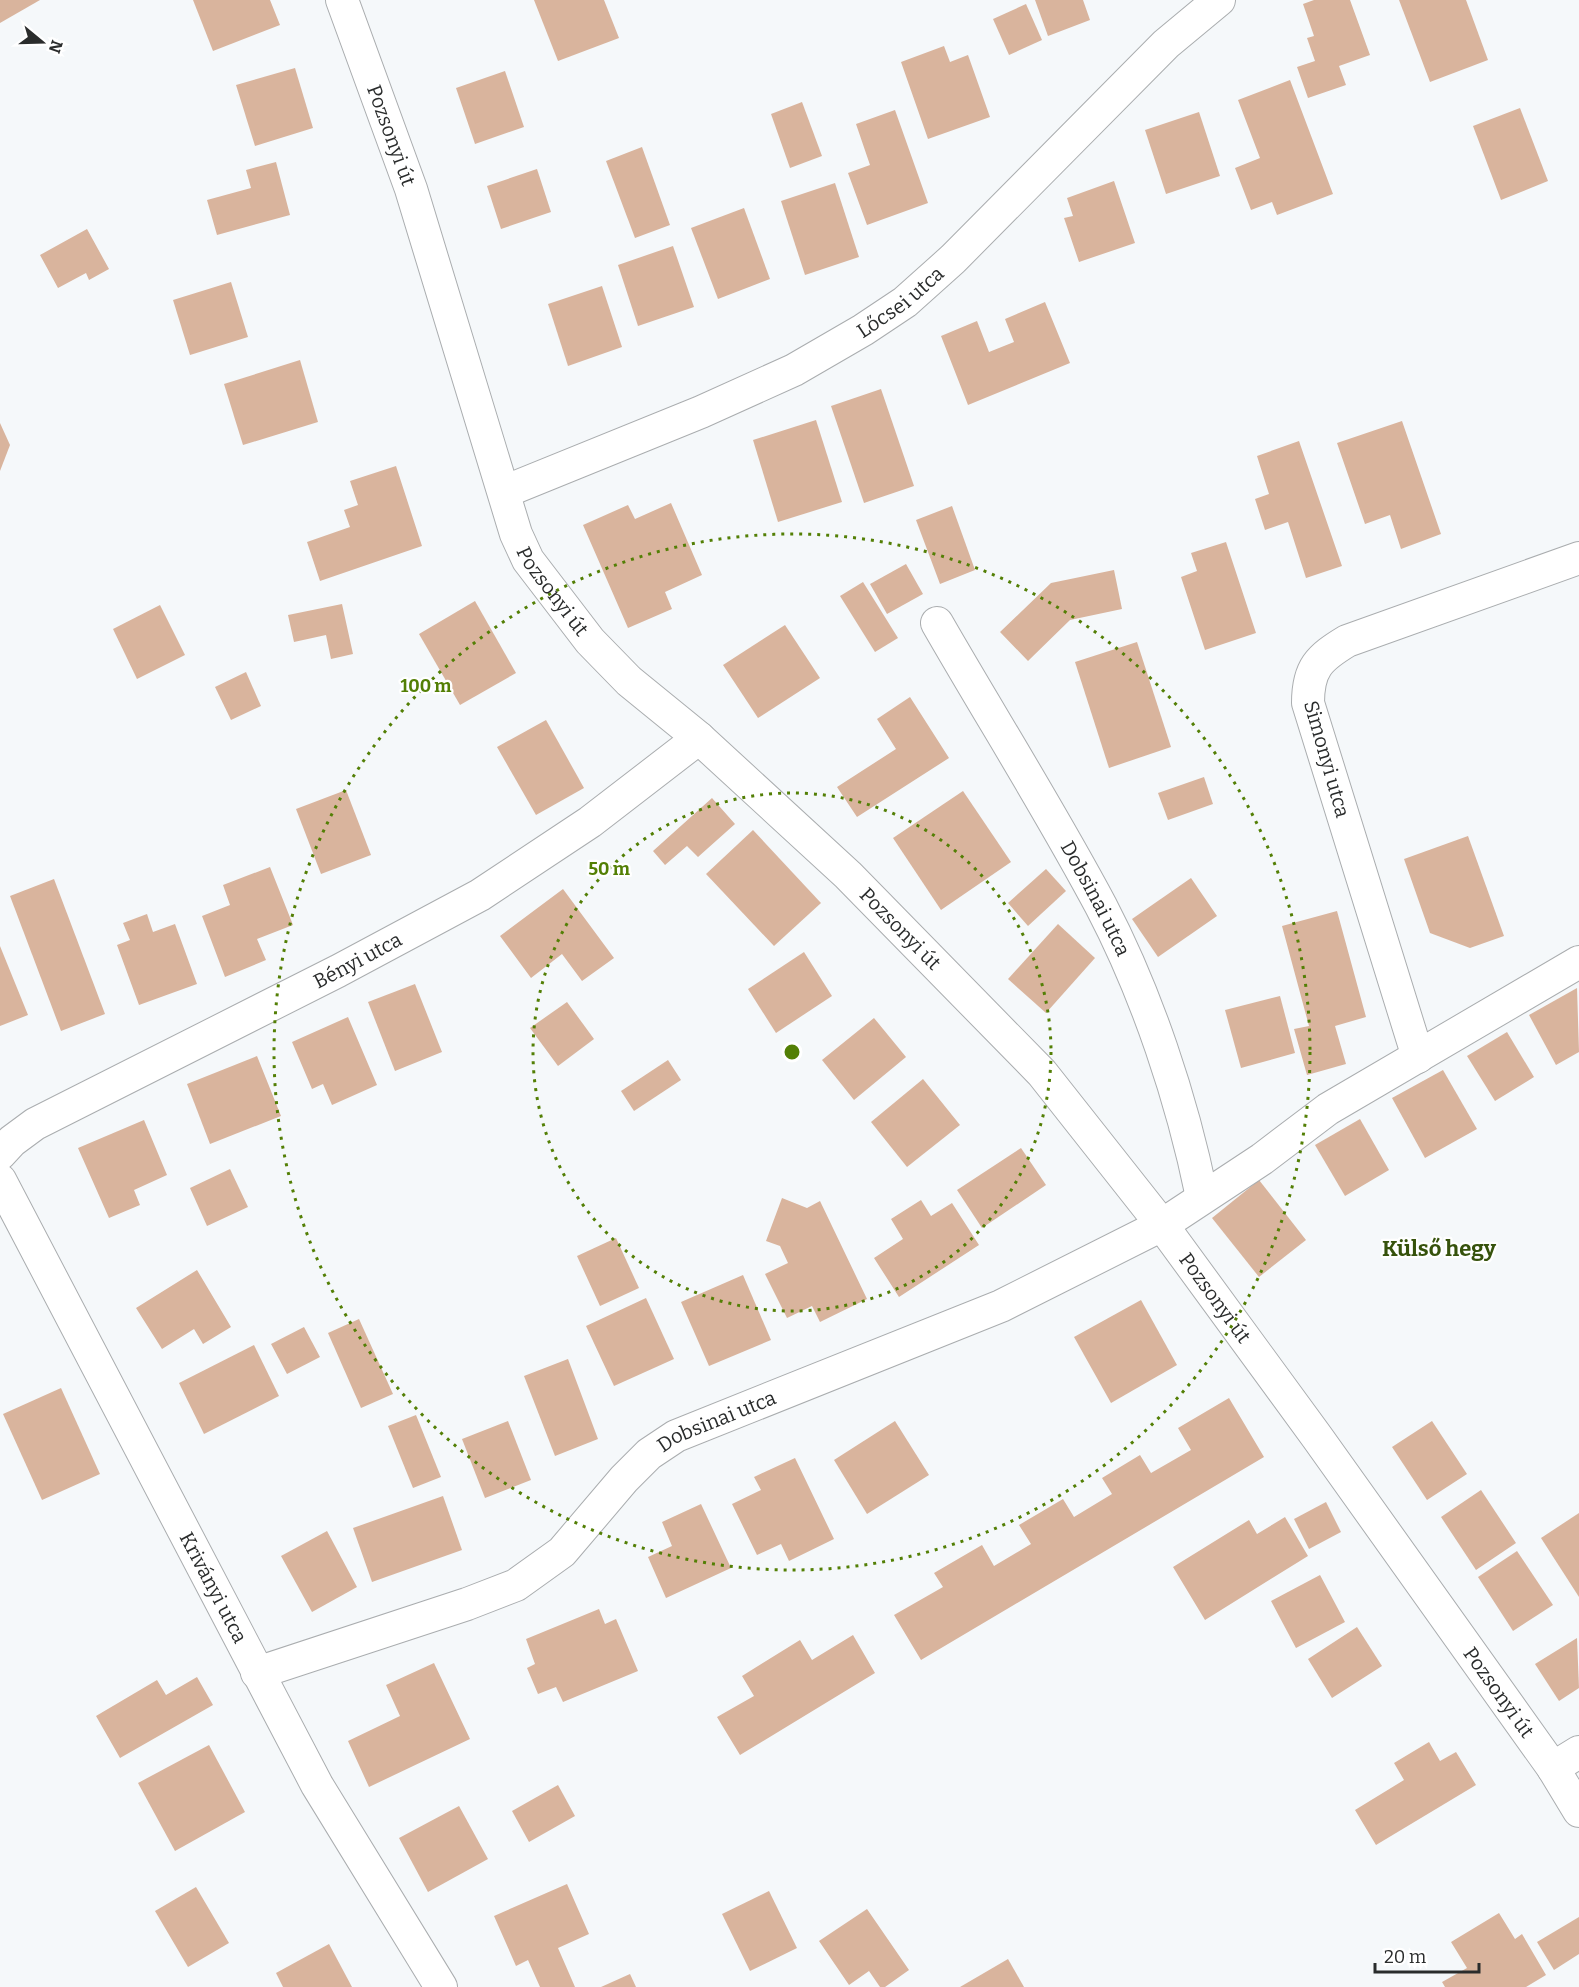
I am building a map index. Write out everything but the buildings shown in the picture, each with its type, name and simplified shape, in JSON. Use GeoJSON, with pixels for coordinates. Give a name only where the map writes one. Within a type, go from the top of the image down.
{"type":"FeatureCollection","features":[{"type":"Feature","properties":{"kind":"street","name":"Pozsonyi út"},"geometry":{"type":"LineString","coordinates":[[342,0],[411,189],[516,534],[528,560],[590,641],[629,681],[699,738],[848,875],[1042,1073],[1162,1225],[1317,1437],[1553,1768],[1579,1811]]}},
{"type":"Feature","properties":{"kind":"street","name":"Lőcsei utca"},"geometry":{"type":"LineString","coordinates":[[504,492],[701,412],[794,370],[880,319],[904,302],[953,259],[1166,44],[1220,0]]}},
{"type":"Feature","properties":{"kind":"street","name":"Simonyi utca"},"geometry":{"type":"LineString","coordinates":[[1418,1057],[1308,703],[1308,680],[1323,656],[1347,641],[1579,558]]}},
{"type":"Feature","properties":{"kind":"street","name":"Dobsinai utca"},"geometry":{"type":"LineString","coordinates":[[937,623],[1101,907],[1144,1002],[1191,1142],[1202,1197]]}},
{"type":"Feature","properties":{"kind":"street","name":"Bényi utca"},"geometry":{"type":"LineString","coordinates":[[0,1154],[12,1141],[35,1124],[338,971],[480,895],[590,822],[699,738]]}},
{"type":"Feature","properties":{"kind":"street","name":"Dobsinai utca"},"geometry":{"type":"LineString","coordinates":[[257,1673],[466,1604],[516,1585],[545,1567],[562,1552],[624,1479],[649,1454],[676,1436],[1001,1306],[1162,1225],[1262,1159],[1328,1109],[1579,962]]}},
{"type":"Feature","properties":{"kind":"street","name":"Kriványi utca"},"geometry":{"type":"LineString","coordinates":[[0,1180],[317,1785],[441,1987]]}},
{"type":"Feature","properties":{"kind":"street"},"geometry":{"type":"LineString","coordinates":[[1553,1768],[1579,1752]]}},
{"type":"Feature","properties":{"kind":"district","name":"Külső hegy"},"geometry":{"type":"Point","coordinates":[1439,1248]}}]}
